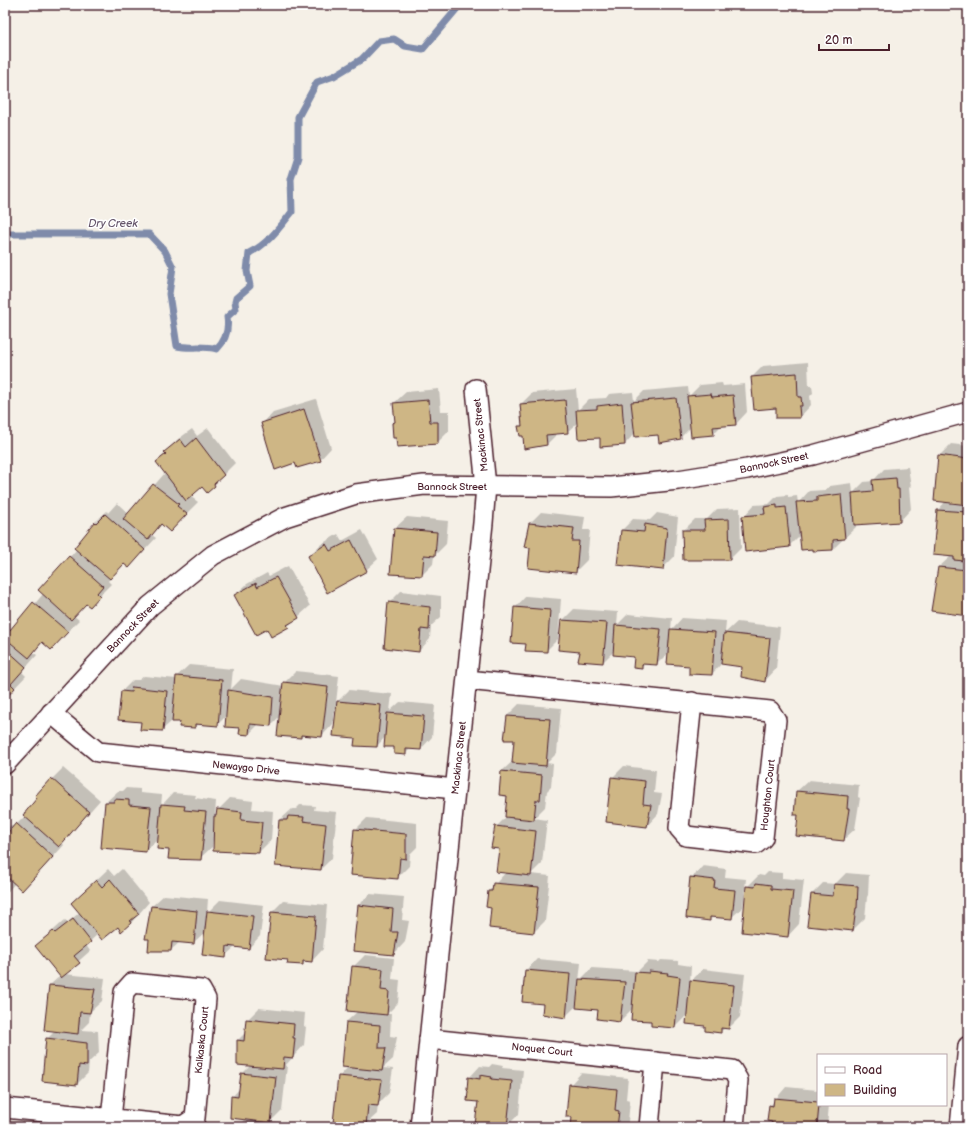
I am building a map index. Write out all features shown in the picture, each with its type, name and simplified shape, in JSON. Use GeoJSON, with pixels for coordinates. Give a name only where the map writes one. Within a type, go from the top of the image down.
{"type":"FeatureCollection","features":[{"type":"Feature","properties":{"kind":"street","name":"Mackinac Street"},"geometry":{"type":"LineString","coordinates":[[420,1127],[486,486],[476,389]]}},
{"type":"Feature","properties":{"kind":"street","name":"Bannock Street"},"geometry":{"type":"LineString","coordinates":[[5,764],[150,606],[214,555],[285,517],[356,494],[424,485],[611,487],[678,480],[747,469],[813,454],[968,412]]}},
{"type":"Feature","properties":{"kind":"street","name":"Houghton Court"},"geometry":{"type":"LineString","coordinates":[[467,680],[692,702],[770,711],[776,720],[764,838],[756,844],[686,836],[678,828],[692,702]]}},
{"type":"Feature","properties":{"kind":"street","name":"Newaygo Drive"},"geometry":{"type":"LineString","coordinates":[[51,713],[98,752],[455,789]]}},
{"type":"Feature","properties":{"kind":"street","name":"Kalkaska Court"},"geometry":{"type":"LineString","coordinates":[[5,1108],[111,1119],[183,1126],[195,1118],[206,1000],[201,990],[132,983],[124,992],[111,1119]]}},
{"type":"Feature","properties":{"kind":"street","name":"Noquet Court"},"geometry":{"type":"LineString","coordinates":[[429,1039],[732,1070],[738,1080],[734,1127]]}},
{"type":"Feature","properties":{"kind":"street"},"geometry":{"type":"LineString","coordinates":[[960,1127],[968,1046]]}},
{"type":"Feature","properties":{"kind":"street"},"geometry":{"type":"LineString","coordinates":[[649,1127],[655,1062]]}},
{"type":"Feature","properties":{"kind":"building"},"geometry":{"type":"Polygon","coordinates":[[[797,373],[798,397],[801,397],[802,406],[799,406],[800,418],[776,418],[776,408],[754,410],[751,377],[797,373]]]}},
{"type":"Feature","properties":{"kind":"building"},"geometry":{"type":"Polygon","coordinates":[[[711,394],[712,397],[733,395],[736,425],[713,427],[714,435],[691,437],[687,396],[711,394]]]}},
{"type":"Feature","properties":{"kind":"building"},"geometry":{"type":"Polygon","coordinates":[[[676,398],[681,439],[659,443],[658,435],[635,437],[631,402],[676,398]]]}},
{"type":"Feature","properties":{"kind":"building"},"geometry":{"type":"Polygon","coordinates":[[[428,400],[430,422],[438,422],[438,444],[397,447],[396,438],[393,438],[392,423],[395,422],[393,403],[428,400]]]}},
{"type":"Feature","properties":{"kind":"building"},"geometry":{"type":"Polygon","coordinates":[[[565,400],[568,433],[546,435],[547,445],[524,449],[523,436],[520,436],[518,426],[522,426],[520,404],[565,400]]]}},
{"type":"Feature","properties":{"kind":"building"},"geometry":{"type":"Polygon","coordinates":[[[622,403],[625,445],[600,447],[600,438],[578,439],[576,410],[597,409],[597,406],[622,403]]]}},
{"type":"Feature","properties":{"kind":"building"},"geometry":{"type":"Polygon","coordinates":[[[304,409],[321,461],[297,468],[295,463],[275,470],[261,423],[304,409]]]}},
{"type":"Feature","properties":{"kind":"building"},"geometry":{"type":"Polygon","coordinates":[[[196,438],[224,475],[207,493],[202,487],[186,501],[156,462],[166,454],[164,452],[180,439],[186,447],[196,438]]]}},
{"type":"Feature","properties":{"kind":"building"},"geometry":{"type":"Polygon","coordinates":[[[938,455],[968,459],[968,505],[934,501],[938,455]]]}},
{"type":"Feature","properties":{"kind":"building"},"geometry":{"type":"Polygon","coordinates":[[[896,478],[897,489],[899,489],[900,522],[854,525],[852,493],[873,491],[872,480],[896,478]]]}},
{"type":"Feature","properties":{"kind":"building"},"geometry":{"type":"Polygon","coordinates":[[[153,484],[179,504],[177,506],[187,514],[170,532],[161,524],[148,540],[123,519],[153,484]]]}},
{"type":"Feature","properties":{"kind":"building"},"geometry":{"type":"Polygon","coordinates":[[[841,494],[845,539],[833,540],[833,550],[801,550],[796,502],[817,501],[817,497],[841,494]]]}},
{"type":"Feature","properties":{"kind":"building"},"geometry":{"type":"Polygon","coordinates":[[[777,505],[777,508],[786,507],[790,547],[745,552],[742,516],[765,514],[764,507],[777,505]]]}},
{"type":"Feature","properties":{"kind":"building"},"geometry":{"type":"Polygon","coordinates":[[[937,510],[968,512],[968,558],[965,558],[964,561],[954,560],[954,557],[933,555],[937,510]]]}},
{"type":"Feature","properties":{"kind":"building"},"geometry":{"type":"Polygon","coordinates":[[[105,514],[145,550],[129,568],[124,564],[110,579],[74,548],[95,522],[96,523],[105,514]]]}},
{"type":"Feature","properties":{"kind":"building"},"geometry":{"type":"Polygon","coordinates":[[[729,519],[730,560],[683,560],[682,530],[705,530],[704,520],[729,519]]]}},
{"type":"Feature","properties":{"kind":"building"},"geometry":{"type":"Polygon","coordinates":[[[529,523],[574,528],[572,541],[579,541],[576,573],[528,568],[530,548],[524,547],[529,523]]]}},
{"type":"Feature","properties":{"kind":"building"},"geometry":{"type":"Polygon","coordinates":[[[645,524],[667,528],[663,570],[617,565],[621,530],[644,532],[645,524]]]}},
{"type":"Feature","properties":{"kind":"building"},"geometry":{"type":"Polygon","coordinates":[[[394,528],[437,532],[435,556],[424,555],[422,576],[390,574],[394,528]]]}},
{"type":"Feature","properties":{"kind":"building"},"geometry":{"type":"Polygon","coordinates":[[[351,540],[367,571],[327,593],[308,556],[326,544],[330,551],[351,540]]]}},
{"type":"Feature","properties":{"kind":"building"},"geometry":{"type":"Polygon","coordinates":[[[69,556],[103,586],[97,593],[100,596],[90,607],[86,604],[71,620],[38,590],[69,556]]]}},
{"type":"Feature","properties":{"kind":"building"},"geometry":{"type":"Polygon","coordinates":[[[938,567],[967,570],[964,591],[968,591],[968,616],[931,611],[938,567]]]}},
{"type":"Feature","properties":{"kind":"building"},"geometry":{"type":"Polygon","coordinates":[[[276,577],[299,618],[287,625],[289,627],[271,637],[267,629],[256,635],[234,595],[256,583],[257,587],[276,577]]]}},
{"type":"Feature","properties":{"kind":"building"},"geometry":{"type":"Polygon","coordinates":[[[33,602],[68,632],[51,650],[42,642],[29,658],[5,638],[5,636],[33,602]]]}},
{"type":"Feature","properties":{"kind":"building"},"geometry":{"type":"Polygon","coordinates":[[[388,602],[430,607],[429,630],[421,629],[419,652],[384,648],[388,602]]]}},
{"type":"Feature","properties":{"kind":"building"},"geometry":{"type":"Polygon","coordinates":[[[514,607],[550,610],[547,652],[525,651],[526,644],[511,643],[514,607]]]}},
{"type":"Feature","properties":{"kind":"building"},"geometry":{"type":"Polygon","coordinates":[[[561,620],[607,623],[603,663],[578,661],[580,652],[558,650],[561,620]]]}},
{"type":"Feature","properties":{"kind":"building"},"geometry":{"type":"Polygon","coordinates":[[[615,625],[661,629],[657,665],[642,664],[642,669],[633,668],[634,657],[613,655],[615,625]]]}},
{"type":"Feature","properties":{"kind":"building"},"geometry":{"type":"Polygon","coordinates":[[[670,629],[715,632],[712,675],[689,674],[689,666],[667,664],[670,629]]]}},
{"type":"Feature","properties":{"kind":"building"},"geometry":{"type":"Polygon","coordinates":[[[724,633],[770,638],[765,682],[741,677],[742,667],[721,664],[724,633]]]}},
{"type":"Feature","properties":{"kind":"building"},"geometry":{"type":"Polygon","coordinates":[[[5,648],[26,667],[11,684],[15,688],[6,698],[5,648]]]}},
{"type":"Feature","properties":{"kind":"building"},"geometry":{"type":"Polygon","coordinates":[[[176,676],[222,680],[218,726],[195,724],[195,728],[179,727],[180,722],[172,722],[176,676]]]}},
{"type":"Feature","properties":{"kind":"building"},"geometry":{"type":"Polygon","coordinates":[[[283,682],[328,687],[322,737],[301,735],[301,738],[277,736],[283,682]]]}},
{"type":"Feature","properties":{"kind":"building"},"geometry":{"type":"Polygon","coordinates":[[[132,687],[167,691],[163,731],[140,730],[141,722],[118,720],[121,691],[131,692],[132,687]]]}},
{"type":"Feature","properties":{"kind":"building"},"geometry":{"type":"Polygon","coordinates":[[[228,690],[273,697],[271,726],[250,724],[249,735],[239,734],[240,728],[225,727],[228,690]]]}},
{"type":"Feature","properties":{"kind":"building"},"geometry":{"type":"Polygon","coordinates":[[[337,701],[381,705],[377,747],[354,746],[355,738],[333,736],[337,701]]]}},
{"type":"Feature","properties":{"kind":"building"},"geometry":{"type":"Polygon","coordinates":[[[387,713],[424,716],[421,750],[406,749],[406,755],[394,754],[394,747],[384,747],[387,713]]]}},
{"type":"Feature","properties":{"kind":"building"},"geometry":{"type":"Polygon","coordinates":[[[507,716],[550,719],[546,766],[512,763],[514,740],[504,740],[507,716]]]}},
{"type":"Feature","properties":{"kind":"building"},"geometry":{"type":"Polygon","coordinates":[[[501,771],[542,775],[540,800],[536,800],[534,820],[505,817],[507,796],[499,795],[501,771]]]}},
{"type":"Feature","properties":{"kind":"building"},"geometry":{"type":"Polygon","coordinates":[[[611,777],[645,781],[643,804],[651,805],[647,827],[606,822],[611,777]]]}},
{"type":"Feature","properties":{"kind":"building"},"geometry":{"type":"Polygon","coordinates":[[[51,778],[89,812],[59,847],[23,815],[37,798],[35,796],[51,778]]]}},
{"type":"Feature","properties":{"kind":"building"},"geometry":{"type":"Polygon","coordinates":[[[796,791],[848,796],[847,809],[849,809],[844,841],[796,836],[798,815],[794,815],[796,791]]]}},
{"type":"Feature","properties":{"kind":"building"},"geometry":{"type":"Polygon","coordinates":[[[114,799],[129,800],[129,805],[151,807],[146,852],[101,848],[105,802],[114,802],[114,799]]]}},
{"type":"Feature","properties":{"kind":"building"},"geometry":{"type":"Polygon","coordinates":[[[161,804],[185,806],[184,810],[206,812],[201,860],[168,859],[169,850],[157,849],[161,804]]]}},
{"type":"Feature","properties":{"kind":"building"},"geometry":{"type":"Polygon","coordinates":[[[217,809],[242,812],[241,820],[262,822],[259,853],[213,851],[214,816],[216,816],[217,809]]]}},
{"type":"Feature","properties":{"kind":"building"},"geometry":{"type":"Polygon","coordinates":[[[288,816],[304,817],[303,821],[326,824],[321,870],[275,866],[279,820],[287,820],[288,816]]]}},
{"type":"Feature","properties":{"kind":"building"},"geometry":{"type":"Polygon","coordinates":[[[16,823],[53,857],[22,891],[5,875],[5,836],[16,823]]]}},
{"type":"Feature","properties":{"kind":"building"},"geometry":{"type":"Polygon","coordinates":[[[495,826],[536,831],[531,876],[496,872],[499,849],[491,848],[495,826]]]}},
{"type":"Feature","properties":{"kind":"building"},"geometry":{"type":"Polygon","coordinates":[[[354,829],[406,834],[406,859],[400,858],[398,879],[350,875],[354,829]]]}},
{"type":"Feature","properties":{"kind":"building"},"geometry":{"type":"Polygon","coordinates":[[[690,877],[715,880],[714,888],[735,890],[732,919],[710,917],[710,921],[686,918],[690,877]]]}},
{"type":"Feature","properties":{"kind":"building"},"geometry":{"type":"Polygon","coordinates":[[[110,879],[139,914],[130,921],[131,923],[121,932],[118,927],[102,940],[71,903],[96,880],[102,887],[110,879]]]}},
{"type":"Feature","properties":{"kind":"building"},"geometry":{"type":"Polygon","coordinates":[[[493,883],[539,887],[534,933],[489,928],[491,908],[486,907],[488,891],[492,891],[493,883]]]}},
{"type":"Feature","properties":{"kind":"building"},"geometry":{"type":"Polygon","coordinates":[[[756,883],[771,885],[771,889],[793,891],[788,937],[742,932],[746,886],[755,887],[756,883]]]}},
{"type":"Feature","properties":{"kind":"building"},"geometry":{"type":"Polygon","coordinates":[[[834,884],[858,886],[857,908],[853,931],[807,926],[811,894],[833,896],[834,884]]]}},
{"type":"Feature","properties":{"kind":"building"},"geometry":{"type":"Polygon","coordinates":[[[358,905],[393,909],[391,932],[398,932],[394,955],[353,951],[358,905]]]}},
{"type":"Feature","properties":{"kind":"building"},"geometry":{"type":"Polygon","coordinates":[[[151,906],[197,911],[194,944],[172,942],[171,951],[148,951],[149,939],[145,939],[151,906]]]}},
{"type":"Feature","properties":{"kind":"building"},"geometry":{"type":"Polygon","coordinates":[[[207,911],[253,916],[249,949],[227,946],[226,958],[202,955],[207,911]]]}},
{"type":"Feature","properties":{"kind":"building"},"geometry":{"type":"Polygon","coordinates":[[[271,912],[316,916],[312,962],[303,961],[303,965],[287,964],[288,960],[266,958],[271,912]]]}},
{"type":"Feature","properties":{"kind":"building"},"geometry":{"type":"Polygon","coordinates":[[[73,919],[91,942],[74,956],[80,963],[61,978],[35,946],[53,931],[55,933],[73,919]]]}},
{"type":"Feature","properties":{"kind":"building"},"geometry":{"type":"Polygon","coordinates":[[[352,966],[383,969],[381,990],[389,991],[387,1015],[347,1011],[352,966]]]}},
{"type":"Feature","properties":{"kind":"building"},"geometry":{"type":"Polygon","coordinates":[[[525,970],[570,974],[566,1018],[542,1014],[543,1004],[522,1002],[525,970]]]}},
{"type":"Feature","properties":{"kind":"building"},"geometry":{"type":"Polygon","coordinates":[[[649,971],[668,973],[667,975],[680,977],[675,1028],[651,1026],[651,1021],[631,1020],[635,972],[649,973],[649,971]]]}},
{"type":"Feature","properties":{"kind":"building"},"geometry":{"type":"Polygon","coordinates":[[[579,979],[625,982],[620,1022],[597,1019],[598,1010],[576,1008],[579,979]]]}},
{"type":"Feature","properties":{"kind":"building"},"geometry":{"type":"Polygon","coordinates":[[[690,980],[734,985],[729,1029],[721,1028],[721,1033],[705,1031],[705,1026],[686,1024],[690,980]]]}},
{"type":"Feature","properties":{"kind":"building"},"geometry":{"type":"Polygon","coordinates":[[[49,985],[95,989],[90,1013],[80,1012],[78,1034],[44,1030],[49,985]]]}},
{"type":"Feature","properties":{"kind":"building"},"geometry":{"type":"Polygon","coordinates":[[[246,1019],[294,1024],[293,1038],[295,1038],[293,1058],[284,1057],[283,1069],[237,1065],[237,1040],[244,1041],[246,1019]]]}},
{"type":"Feature","properties":{"kind":"building"},"geometry":{"type":"Polygon","coordinates":[[[346,1022],[380,1025],[379,1048],[386,1048],[382,1071],[342,1067],[346,1022]]]}},
{"type":"Feature","properties":{"kind":"building"},"geometry":{"type":"Polygon","coordinates":[[[46,1038],[87,1043],[87,1066],[79,1065],[77,1085],[42,1081],[46,1038]]]}},
{"type":"Feature","properties":{"kind":"building"},"geometry":{"type":"Polygon","coordinates":[[[241,1073],[276,1077],[271,1123],[230,1118],[231,1096],[238,1097],[241,1073]]]}},
{"type":"Feature","properties":{"kind":"building"},"geometry":{"type":"Polygon","coordinates":[[[480,1075],[492,1077],[491,1079],[512,1081],[507,1127],[475,1124],[478,1102],[467,1101],[468,1077],[480,1079],[480,1075]]]}},
{"type":"Feature","properties":{"kind":"building"},"geometry":{"type":"Polygon","coordinates":[[[338,1076],[382,1080],[378,1106],[368,1105],[366,1126],[333,1123],[338,1076]]]}},
{"type":"Feature","properties":{"kind":"building"},"geometry":{"type":"Polygon","coordinates":[[[569,1084],[617,1089],[615,1110],[619,1111],[617,1127],[571,1127],[572,1117],[566,1117],[569,1084]]]}},
{"type":"Feature","properties":{"kind":"building"},"geometry":{"type":"Polygon","coordinates":[[[774,1098],[817,1102],[817,1106],[819,1106],[817,1127],[771,1127],[772,1122],[767,1121],[769,1105],[773,1106],[774,1098]]]}},
{"type":"Feature","properties":{"kind":"waterway","name":"Dry Creek"},"geometry":{"type":"LineString","coordinates":[[5,234],[149,234],[165,251],[173,267],[169,294],[177,346],[217,349],[226,335],[227,317],[236,309],[236,298],[250,286],[247,271],[249,253],[262,245],[292,212],[291,179],[298,157],[298,117],[317,82],[334,76],[362,59],[379,41],[394,39],[405,46],[423,49],[460,5]]}}]}
